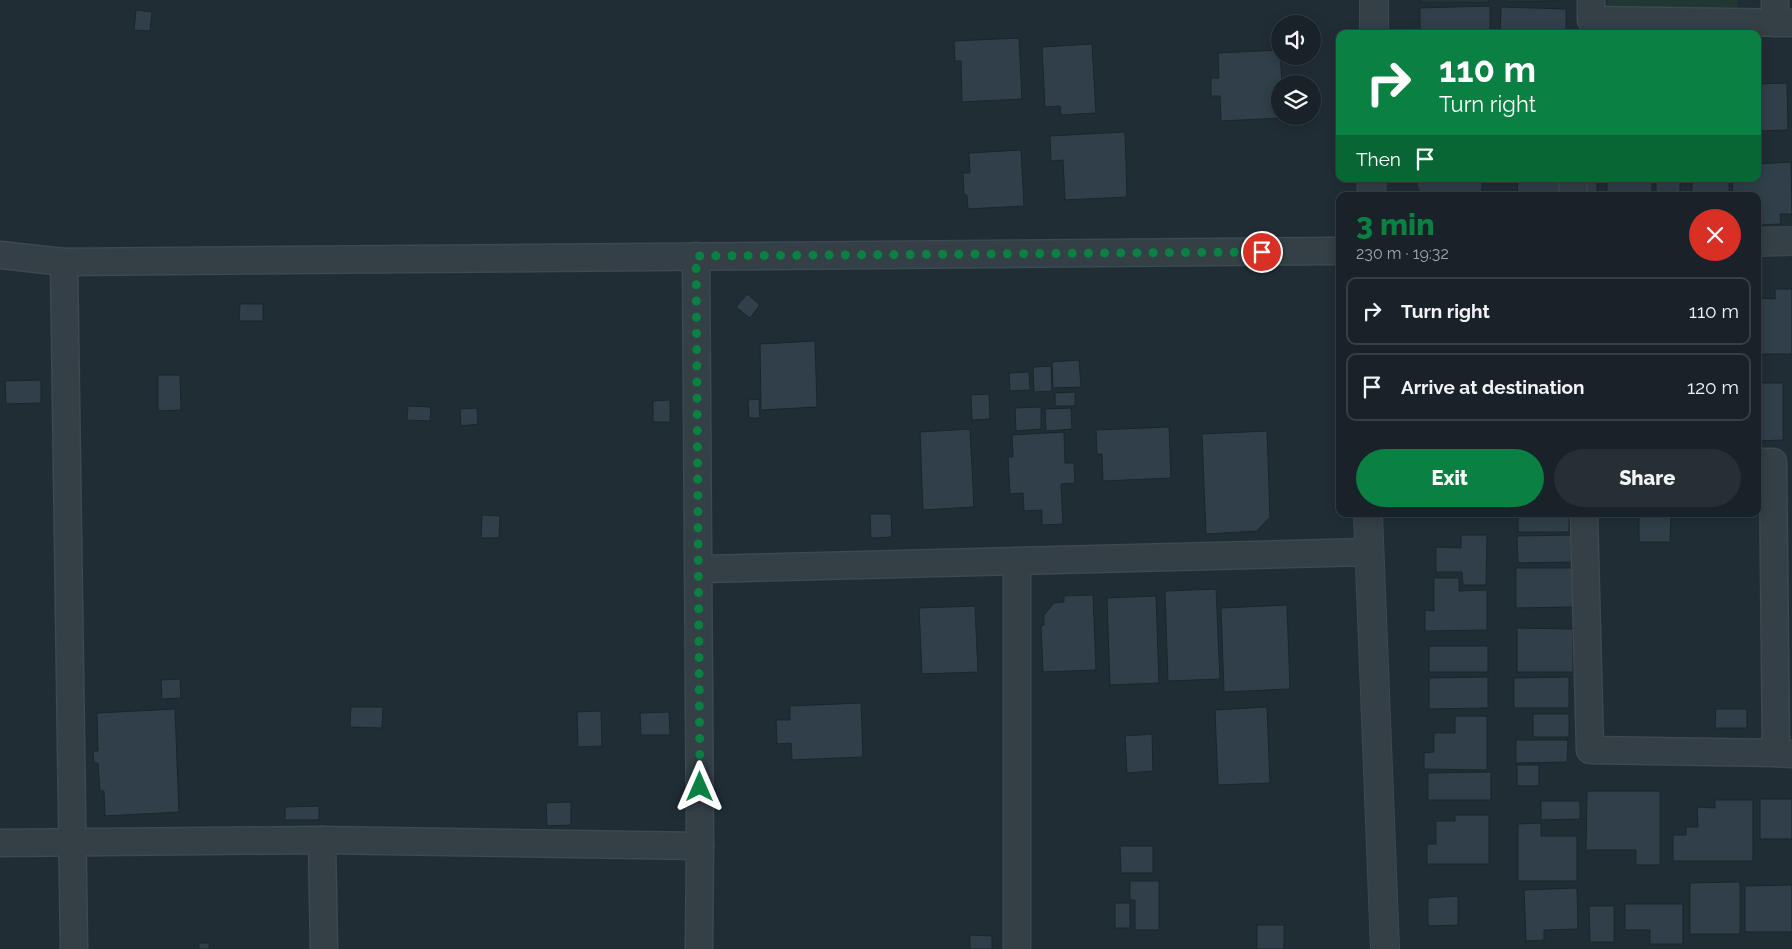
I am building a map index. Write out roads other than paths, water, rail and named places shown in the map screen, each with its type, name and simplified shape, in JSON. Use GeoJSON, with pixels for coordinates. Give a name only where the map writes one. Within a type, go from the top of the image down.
{"type":"FeatureCollection","features":[{"type":"Feature","properties":{"kind":"street"},"geometry":{"type":"LineString","coordinates":[[1374,0],[1374,30]]}},
{"type":"Feature","properties":{"kind":"street"},"geometry":{"type":"LineString","coordinates":[[1588,18],[1780,15]]}},
{"type":"Feature","properties":{"kind":"street"},"geometry":{"type":"LineString","coordinates":[[1761,242],[1792,241]]}},
{"type":"Feature","properties":{"kind":"street"},"geometry":{"type":"LineString","coordinates":[[0,255],[64,262],[1336,251]]}},
{"type":"Feature","properties":{"kind":"street"},"geometry":{"type":"LineString","coordinates":[[696,256],[699,949]]}},
{"type":"Feature","properties":{"kind":"street"},"geometry":{"type":"LineString","coordinates":[[64,262],[74,949]]}},
{"type":"Feature","properties":{"kind":"street"},"geometry":{"type":"LineString","coordinates":[[1584,517],[1590,750],[1784,754],[1773,462],[1761,462]]}},
{"type":"Feature","properties":{"kind":"street"},"geometry":{"type":"LineString","coordinates":[[1368,517],[1384,949]]}},
{"type":"Feature","properties":{"kind":"street"},"geometry":{"type":"LineString","coordinates":[[704,569],[1369,552]]}},
{"type":"Feature","properties":{"kind":"street"},"geometry":{"type":"LineString","coordinates":[[1017,561],[1017,949]]}},
{"type":"Feature","properties":{"kind":"street"},"geometry":{"type":"LineString","coordinates":[[0,843],[322,840],[700,846]]}},
{"type":"Feature","properties":{"kind":"street"},"geometry":{"type":"LineString","coordinates":[[322,840],[324,949]]}}]}
